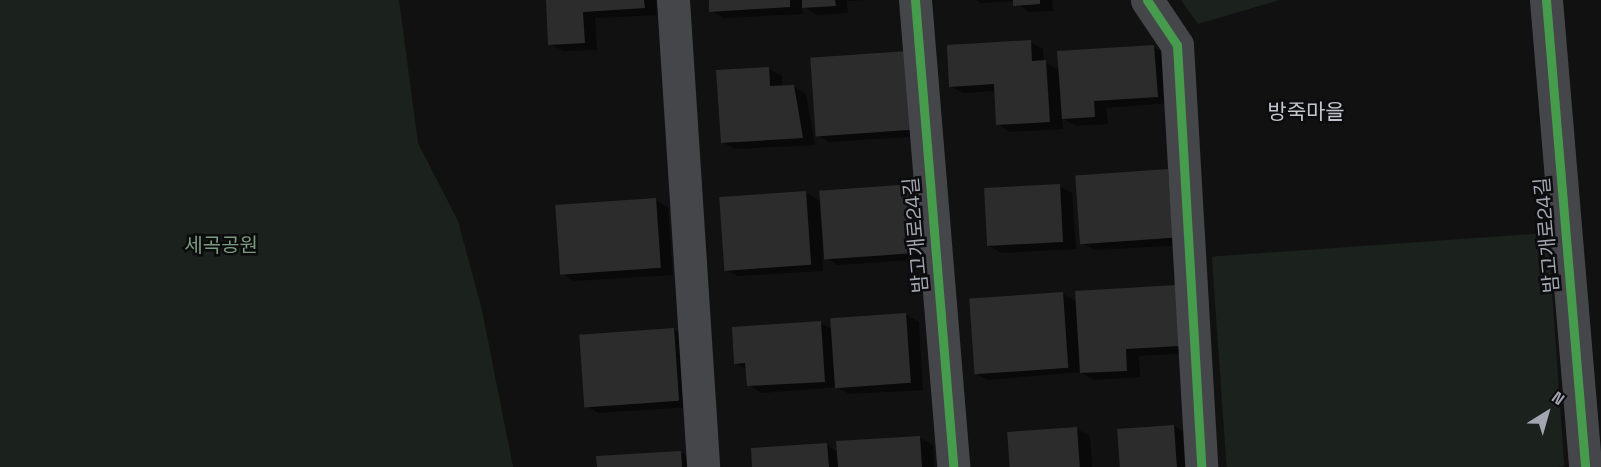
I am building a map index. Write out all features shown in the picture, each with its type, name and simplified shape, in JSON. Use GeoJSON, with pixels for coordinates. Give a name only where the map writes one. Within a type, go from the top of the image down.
{"type":"FeatureCollection","features":[{"type":"Feature","properties":{"kind":"street"},"geometry":{"type":"LineString","coordinates":[[673,0],[703,467]]}},
{"type":"Feature","properties":{"kind":"street","name":"밤고개로24길"},"geometry":{"type":"LineString","coordinates":[[915,0],[953,467]]}},
{"type":"Feature","properties":{"kind":"street"},"geometry":{"type":"LineString","coordinates":[[1147,0],[1177,45],[1201,467]]}},
{"type":"Feature","properties":{"kind":"street","name":"밤고개로24길"},"geometry":{"type":"LineString","coordinates":[[1546,0],[1585,467]]}},
{"type":"Feature","properties":{"kind":"green space","name":"세곡공원"},"geometry":{"type":"Polygon","coordinates":[[[0,0],[399,0],[418,143],[458,221],[482,310],[513,467],[0,467],[0,0]]]}},
{"type":"Feature","properties":{"kind":"green space"},"geometry":{"type":"Polygon","coordinates":[[[1181,0],[1280,0],[1198,24],[1181,0]]]}},
{"type":"Feature","properties":{"kind":"green space"},"geometry":{"type":"Polygon","coordinates":[[[1548,233],[1564,466],[1227,467],[1212,257],[1548,233]]]}},
{"type":"Feature","properties":{"kind":"building"},"geometry":{"type":"Polygon","coordinates":[[[546,0],[644,0],[645,8],[583,12],[585,43],[548,45],[546,0]]]}},
{"type":"Feature","properties":{"kind":"building"},"geometry":{"type":"Polygon","coordinates":[[[709,0],[790,0],[790,7],[709,12],[709,0]]]}},
{"type":"Feature","properties":{"kind":"building"},"geometry":{"type":"Polygon","coordinates":[[[802,0],[835,0],[836,6],[802,8],[802,0]]]}},
{"type":"Feature","properties":{"kind":"building"},"geometry":{"type":"Polygon","coordinates":[[[1013,0],[1040,0],[1040,4],[1013,6],[1013,0]]]}},
{"type":"Feature","properties":{"kind":"building"},"geometry":{"type":"Polygon","coordinates":[[[1031,40],[1032,61],[1046,60],[1050,122],[996,125],[994,84],[949,87],[947,45],[1031,40]]]}},
{"type":"Feature","properties":{"kind":"building"},"geometry":{"type":"Polygon","coordinates":[[[1154,45],[1158,97],[1094,101],[1095,117],[1062,119],[1057,51],[1154,45]]]}},
{"type":"Feature","properties":{"kind":"building"},"geometry":{"type":"Polygon","coordinates":[[[907,51],[913,130],[816,137],[810,58],[907,51]]]}},
{"type":"Feature","properties":{"kind":"building"},"geometry":{"type":"Polygon","coordinates":[[[769,67],[770,86],[794,85],[803,138],[721,143],[716,70],[769,67]]]}},
{"type":"Feature","properties":{"kind":"building"},"geometry":{"type":"Polygon","coordinates":[[[1168,169],[1173,238],[1080,244],[1075,175],[1168,169]]]}},
{"type":"Feature","properties":{"kind":"building"},"geometry":{"type":"Polygon","coordinates":[[[914,184],[919,253],[824,259],[819,191],[914,184]]]}},
{"type":"Feature","properties":{"kind":"building"},"geometry":{"type":"Polygon","coordinates":[[[1060,184],[1063,242],[987,246],[984,188],[1060,184]]]}},
{"type":"Feature","properties":{"kind":"building"},"geometry":{"type":"Polygon","coordinates":[[[806,191],[811,265],[724,271],[719,197],[806,191]]]}},
{"type":"Feature","properties":{"kind":"building"},"geometry":{"type":"Polygon","coordinates":[[[656,198],[661,268],[560,275],[555,205],[656,198]]]}},
{"type":"Feature","properties":{"kind":"building"},"geometry":{"type":"Polygon","coordinates":[[[1176,285],[1180,346],[1126,349],[1127,371],[1080,373],[1075,291],[1176,285]]]}},
{"type":"Feature","properties":{"kind":"building"},"geometry":{"type":"Polygon","coordinates":[[[1063,292],[1068,368],[975,374],[969,299],[1063,292]]]}},
{"type":"Feature","properties":{"kind":"building"},"geometry":{"type":"Polygon","coordinates":[[[906,313],[911,383],[835,388],[830,318],[906,313]]]}},
{"type":"Feature","properties":{"kind":"building"},"geometry":{"type":"Polygon","coordinates":[[[821,321],[825,382],[747,386],[745,363],[734,364],[732,327],[821,321]]]}},
{"type":"Feature","properties":{"kind":"building"},"geometry":{"type":"Polygon","coordinates":[[[674,328],[679,401],[584,407],[579,335],[674,328]]]}},
{"type":"Feature","properties":{"kind":"building"},"geometry":{"type":"Polygon","coordinates":[[[1174,425],[1177,467],[1120,467],[1117,429],[1174,425]]]}},
{"type":"Feature","properties":{"kind":"building"},"geometry":{"type":"Polygon","coordinates":[[[1077,427],[1080,467],[1010,467],[1007,432],[1077,427]]]}},
{"type":"Feature","properties":{"kind":"building"},"geometry":{"type":"Polygon","coordinates":[[[920,436],[922,467],[838,467],[836,441],[920,436]]]}},
{"type":"Feature","properties":{"kind":"building"},"geometry":{"type":"Polygon","coordinates":[[[827,443],[829,467],[752,467],[751,448],[827,443]]]}},
{"type":"Feature","properties":{"kind":"building"},"geometry":{"type":"Polygon","coordinates":[[[681,451],[682,467],[597,467],[596,456],[681,451]]]}},
{"type":"Feature","properties":{"kind":"cycle path"},"geometry":{"type":"LineString","coordinates":[[915,0],[953,467]]}},
{"type":"Feature","properties":{"kind":"cycle path"},"geometry":{"type":"LineString","coordinates":[[1147,0],[1177,45],[1201,467]]}},
{"type":"Feature","properties":{"kind":"cycle path"},"geometry":{"type":"LineString","coordinates":[[1546,0],[1585,467]]}},
{"type":"Feature","properties":{"kind":"district","name":"방죽마을"},"geometry":{"type":"Point","coordinates":[1306,112]}}]}
